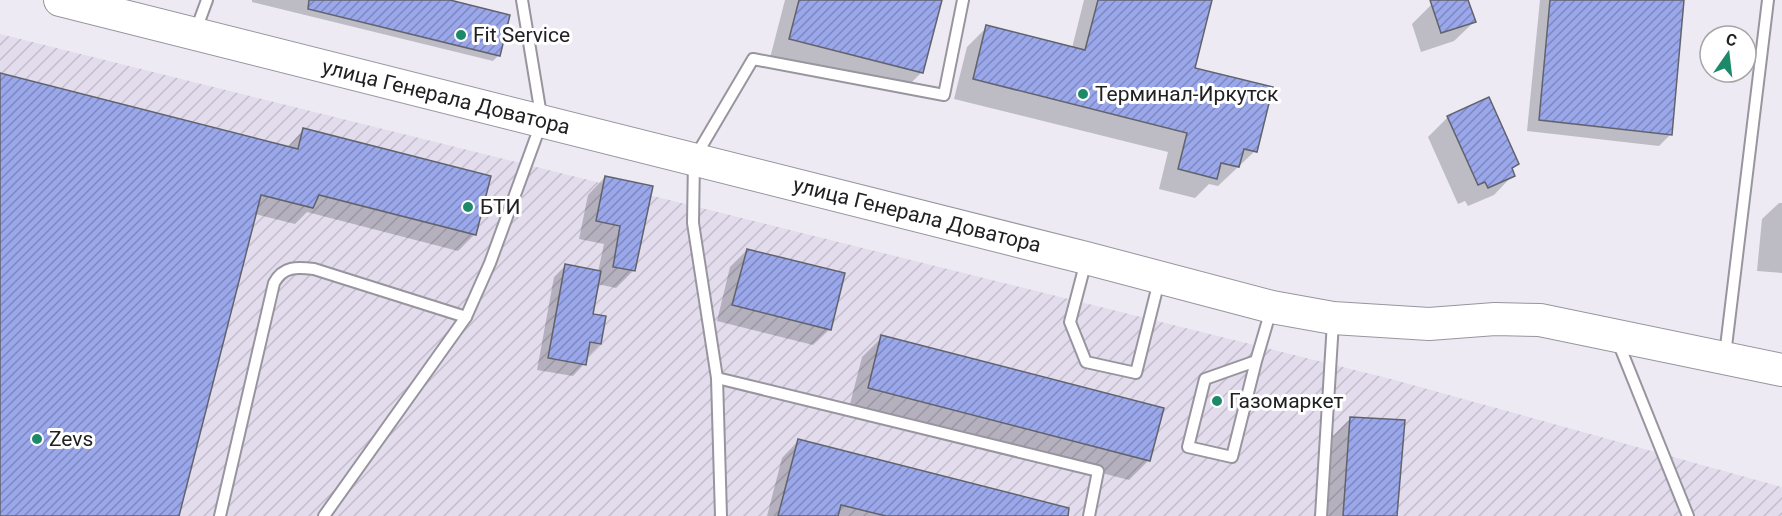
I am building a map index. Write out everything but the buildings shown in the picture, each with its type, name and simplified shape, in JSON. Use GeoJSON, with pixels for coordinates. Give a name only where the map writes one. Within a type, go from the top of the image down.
{"type":"FeatureCollection","features":[{"type":"Feature","properties":{"kind":"street","name":"улица Генерала Доватора"},"geometry":{"type":"LineString","coordinates":[[60,0],[1086,258],[1272,307],[1333,318],[1429,324],[1495,319],[1540,320],[1782,370]]}},
{"type":"Feature","properties":{"kind":"lane"},"geometry":{"type":"LineString","coordinates":[[195,34],[207,0]]}},
{"type":"Feature","properties":{"kind":"lane"},"geometry":{"type":"LineString","coordinates":[[324,516],[466,316],[490,263],[542,121],[522,0]]}},
{"type":"Feature","properties":{"kind":"lane"},"geometry":{"type":"LineString","coordinates":[[721,516],[717,378],[693,223],[694,159],[753,59],[944,94],[963,0]]}},
{"type":"Feature","properties":{"kind":"lane"},"geometry":{"type":"LineString","coordinates":[[1725,358],[1768,0]]}},
{"type":"Feature","properties":{"kind":"lane"},"geometry":{"type":"LineString","coordinates":[[1086,258],[1070,322],[1086,362],[1136,374],[1160,278]]}},
{"type":"Feature","properties":{"kind":"lane"},"geometry":{"type":"LineString","coordinates":[[220,516],[274,283],[278,276],[290,268],[314,269],[466,316]]}},
{"type":"Feature","properties":{"kind":"lane"},"geometry":{"type":"LineString","coordinates":[[1256,361],[1205,379],[1188,447],[1232,457],[1272,307]]}},
{"type":"Feature","properties":{"kind":"lane"},"geometry":{"type":"LineString","coordinates":[[1321,516],[1333,318]]}},
{"type":"Feature","properties":{"kind":"lane"},"geometry":{"type":"LineString","coordinates":[[1616,336],[1688,516]]}},
{"type":"Feature","properties":{"kind":"lane"},"geometry":{"type":"LineString","coordinates":[[717,378],[1098,471],[1089,516]]}},
{"type":"Feature","properties":{"kind":"shaded area"},"geometry":{"type":"Polygon","coordinates":[[[0,34],[1391,379],[1782,487],[1782,516],[0,516],[0,34]]]}},
{"type":"Feature","properties":{"kind":"place","name":"Fit Service"},"geometry":{"type":"Point","coordinates":[461,35]}},
{"type":"Feature","properties":{"kind":"place","name":"Терминал-Иркутск"},"geometry":{"type":"Point","coordinates":[1083,94]}},
{"type":"Feature","properties":{"kind":"place","name":"БТИ"},"geometry":{"type":"Point","coordinates":[468,207]}},
{"type":"Feature","properties":{"kind":"place","name":"Газомаркет"},"geometry":{"type":"Point","coordinates":[1217,401]}},
{"type":"Feature","properties":{"kind":"place","name":"Zevs"},"geometry":{"type":"Point","coordinates":[37,439]}}]}
